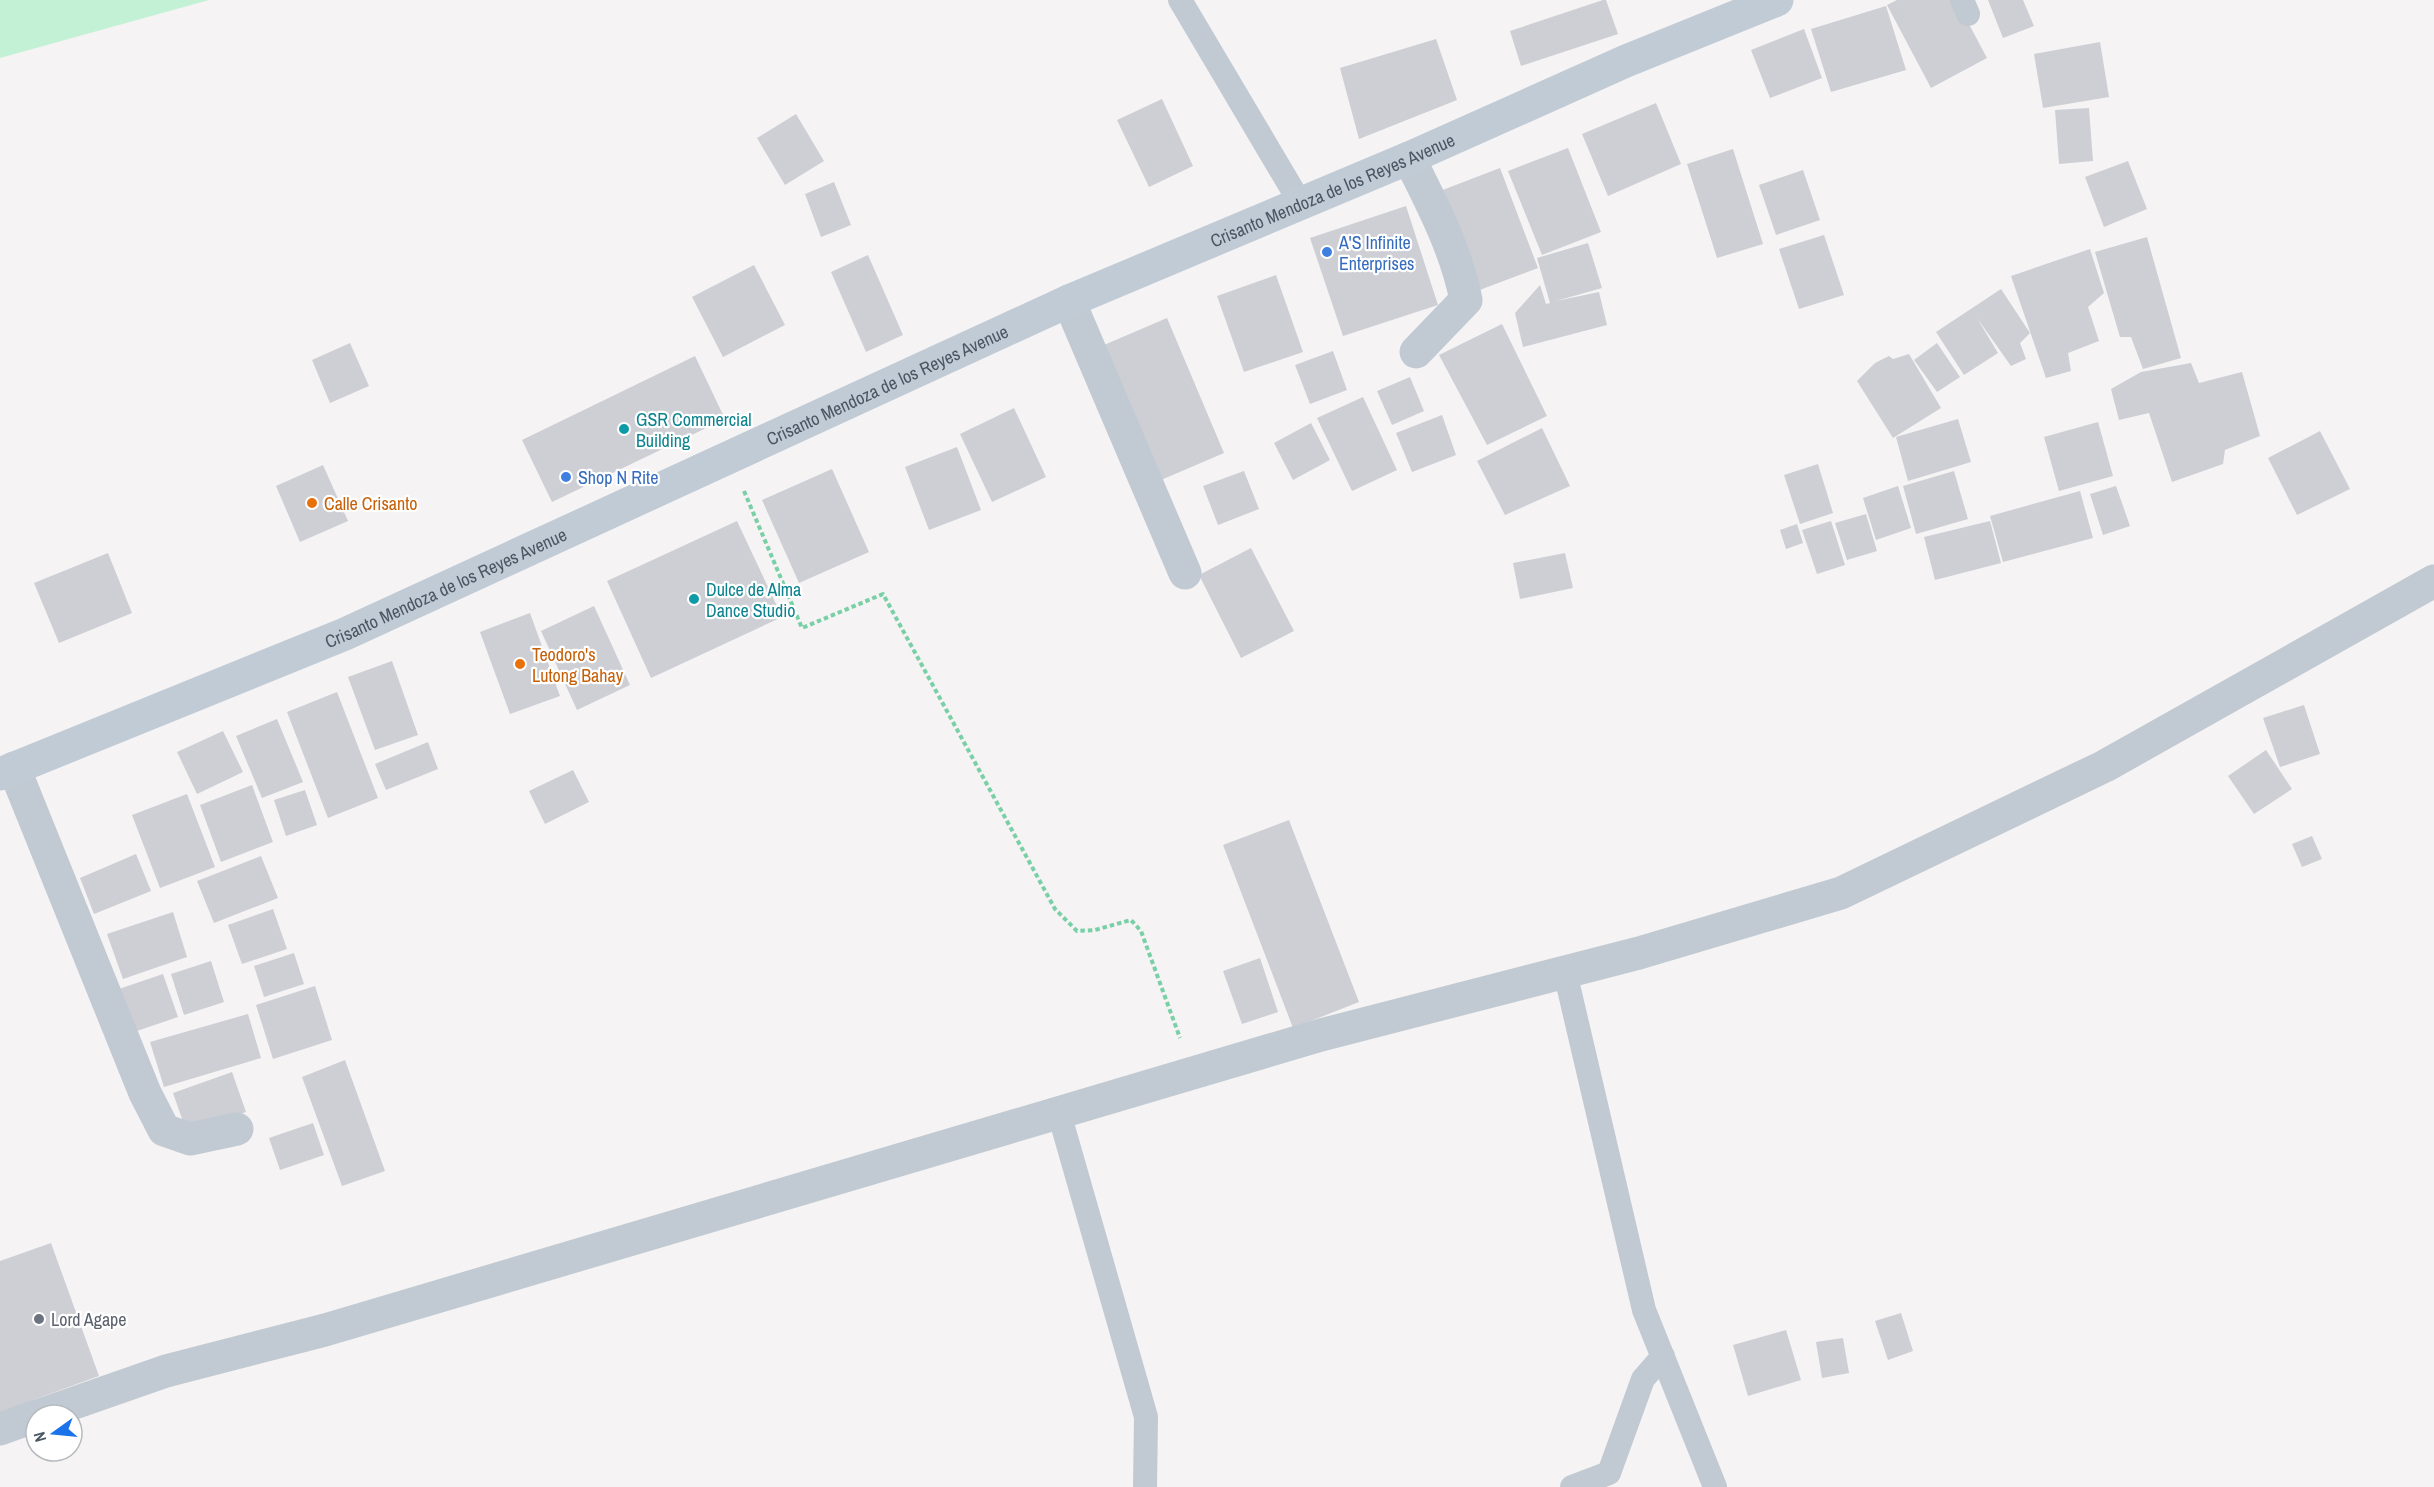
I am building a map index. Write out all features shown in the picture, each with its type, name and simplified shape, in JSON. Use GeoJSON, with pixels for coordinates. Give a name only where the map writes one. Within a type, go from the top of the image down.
{"type":"FeatureCollection","features":[{"type":"Feature","properties":{"kind":"main road","name":"Crisanto Mendoza de los Reyes Avenue"},"geometry":{"type":"LineString","coordinates":[[7,771],[345,634],[1069,301],[1409,158],[1626,62],[1777,0]]}},
{"type":"Feature","properties":{"kind":"street"},"geometry":{"type":"LineString","coordinates":[[1409,158],[1449,240],[1461,273],[1466,300],[1416,352]]}},
{"type":"Feature","properties":{"kind":"street"},"geometry":{"type":"LineString","coordinates":[[1069,301],[1185,573]]}},
{"type":"Feature","properties":{"kind":"street"},"geometry":{"type":"LineString","coordinates":[[75,1403],[166,1371],[325,1330],[1321,1035],[1639,953],[1841,892],[2105,766],[2434,581]]}},
{"type":"Feature","properties":{"kind":"street"},"geometry":{"type":"LineString","coordinates":[[7,771],[145,1093],[164,1130],[190,1139],[237,1129]]}},
{"type":"Feature","properties":{"kind":"street"},"geometry":{"type":"LineString","coordinates":[[0,1429],[24,1421]]}},
{"type":"Feature","properties":{"kind":"lane"},"geometry":{"type":"LineString","coordinates":[[1180,0],[1300,204]]}},
{"type":"Feature","properties":{"kind":"lane"},"geometry":{"type":"LineString","coordinates":[[1565,972],[1644,1310],[1715,1487]]}},
{"type":"Feature","properties":{"kind":"lane"},"geometry":{"type":"LineString","coordinates":[[1059,1113],[1146,1417],[1145,1487]]}},
{"type":"Feature","properties":{"kind":"lane"},"geometry":{"type":"LineString","coordinates":[[1572,1487],[1608,1473],[1643,1379],[1663,1356]]}},
{"type":"Feature","properties":{"kind":"path"},"geometry":{"type":"LineString","coordinates":[[730,457],[802,628],[883,594],[1055,909],[1077,931],[1095,930],[1131,920],[1140,931],[1193,1073]]}},
{"type":"Feature","properties":{"kind":"green space"},"geometry":{"type":"Polygon","coordinates":[[[0,0],[209,0],[0,58],[0,0]]]}},
{"type":"Feature","properties":{"kind":"building"},"geometry":{"type":"Polygon","coordinates":[[[1606,0],[1618,34],[1521,66],[1510,31],[1606,0]]]}},
{"type":"Feature","properties":{"kind":"building"},"geometry":{"type":"Polygon","coordinates":[[[1897,0],[1956,0],[1987,58],[1931,88],[1887,5],[1897,0]]]}},
{"type":"Feature","properties":{"kind":"building"},"geometry":{"type":"Polygon","coordinates":[[[1988,0],[2023,0],[2034,26],[2003,38],[1988,0]]]}},
{"type":"Feature","properties":{"kind":"building"},"geometry":{"type":"Polygon","coordinates":[[[1886,6],[1906,70],[1831,92],[1811,29],[1886,6]]]}},
{"type":"Feature","properties":{"kind":"building"},"geometry":{"type":"Polygon","coordinates":[[[1804,29],[1822,78],[1770,98],[1751,50],[1804,29]]]}},
{"type":"Feature","properties":{"kind":"building"},"geometry":{"type":"Polygon","coordinates":[[[1436,39],[1457,100],[1359,139],[1340,68],[1436,39]]]}},
{"type":"Feature","properties":{"kind":"building"},"geometry":{"type":"Polygon","coordinates":[[[2100,42],[2109,97],[2043,108],[2034,54],[2100,42]]]}},
{"type":"Feature","properties":{"kind":"building"},"geometry":{"type":"Polygon","coordinates":[[[1162,99],[1193,166],[1149,187],[1117,120],[1162,99]]]}},
{"type":"Feature","properties":{"kind":"building"},"geometry":{"type":"Polygon","coordinates":[[[1656,103],[1681,164],[1608,196],[1582,134],[1656,103]]]}},
{"type":"Feature","properties":{"kind":"building"},"geometry":{"type":"Polygon","coordinates":[[[2089,108],[2093,161],[2059,164],[2055,110],[2089,108]]]}},
{"type":"Feature","properties":{"kind":"building"},"geometry":{"type":"Polygon","coordinates":[[[796,114],[824,161],[785,185],[757,138],[796,114]]]}},
{"type":"Feature","properties":{"kind":"building"},"geometry":{"type":"Polygon","coordinates":[[[1568,148],[1601,232],[1542,255],[1508,171],[1568,148]]]}},
{"type":"Feature","properties":{"kind":"building"},"geometry":{"type":"Polygon","coordinates":[[[1733,149],[1763,244],[1717,258],[1687,164],[1733,149]]]}},
{"type":"Feature","properties":{"kind":"building"},"geometry":{"type":"Polygon","coordinates":[[[2128,161],[2147,209],[2104,227],[2085,177],[2128,161]]]}},
{"type":"Feature","properties":{"kind":"building"},"geometry":{"type":"Polygon","coordinates":[[[1500,168],[1538,268],[1477,291],[1440,191],[1500,168]]]}},
{"type":"Feature","properties":{"kind":"building"},"geometry":{"type":"Polygon","coordinates":[[[1803,170],[1820,220],[1776,235],[1759,185],[1803,170]]]}},
{"type":"Feature","properties":{"kind":"building"},"geometry":{"type":"Polygon","coordinates":[[[834,182],[851,225],[821,237],[805,194],[834,182]]]}},
{"type":"Feature","properties":{"kind":"building"},"geometry":{"type":"Polygon","coordinates":[[[1406,206],[1438,305],[1343,336],[1310,238],[1406,206]]]}},
{"type":"Feature","properties":{"kind":"building"},"geometry":{"type":"Polygon","coordinates":[[[1824,235],[1844,295],[1799,309],[1779,249],[1824,235]]]}},
{"type":"Feature","properties":{"kind":"building"},"geometry":{"type":"Polygon","coordinates":[[[2147,237],[2181,358],[2143,369],[2131,337],[2120,337],[2095,252],[2147,237]]]}},
{"type":"Feature","properties":{"kind":"building"},"geometry":{"type":"Polygon","coordinates":[[[1588,243],[1602,288],[1556,301],[1599,292],[1607,325],[1523,347],[1515,313],[1540,285],[1546,304],[1550,303],[1537,258],[1588,243]]]}},
{"type":"Feature","properties":{"kind":"building"},"geometry":{"type":"Polygon","coordinates":[[[2090,249],[2104,293],[2088,307],[2099,341],[2068,353],[2071,371],[2046,378],[2011,276],[2090,249]]]}},
{"type":"Feature","properties":{"kind":"building"},"geometry":{"type":"Polygon","coordinates":[[[868,255],[903,335],[866,352],[831,272],[868,255]]]}},
{"type":"Feature","properties":{"kind":"building"},"geometry":{"type":"Polygon","coordinates":[[[754,265],[785,325],[723,357],[692,297],[754,265]]]}},
{"type":"Feature","properties":{"kind":"building"},"geometry":{"type":"Polygon","coordinates":[[[1276,275],[1303,352],[1244,372],[1217,296],[1276,275]]]}},
{"type":"Feature","properties":{"kind":"building"},"geometry":{"type":"Polygon","coordinates":[[[2001,289],[2030,333],[2020,343],[2026,359],[2011,366],[1977,318],[1998,353],[1964,375],[1936,332],[2001,289]]]}},
{"type":"Feature","properties":{"kind":"building"},"geometry":{"type":"Polygon","coordinates":[[[1167,318],[1224,453],[1161,480],[1104,345],[1167,318]]]}},
{"type":"Feature","properties":{"kind":"building"},"geometry":{"type":"Polygon","coordinates":[[[1502,324],[1547,416],[1487,445],[1439,355],[1502,324]]]}},
{"type":"Feature","properties":{"kind":"building"},"geometry":{"type":"Polygon","coordinates":[[[350,343],[369,386],[330,403],[312,360],[350,343]]]}},
{"type":"Feature","properties":{"kind":"building"},"geometry":{"type":"Polygon","coordinates":[[[1937,343],[1960,377],[1937,392],[1914,360],[1937,343]]]}},
{"type":"Feature","properties":{"kind":"building"},"geometry":{"type":"Polygon","coordinates":[[[1333,351],[1347,390],[1310,404],[1295,365],[1333,351]]]}},
{"type":"Feature","properties":{"kind":"building"},"geometry":{"type":"Polygon","coordinates":[[[1909,354],[1941,408],[1893,438],[1857,381],[1875,363],[1889,356],[1893,359],[1909,354]]]}},
{"type":"Feature","properties":{"kind":"building","name":"GSR Commercial Building"},"geometry":{"type":"Polygon","coordinates":[[[695,356],[725,419],[552,502],[522,440],[695,356]]]}},
{"type":"Feature","properties":{"kind":"building"},"geometry":{"type":"Polygon","coordinates":[[[2191,363],[2199,383],[2242,372],[2260,436],[2225,450],[2223,464],[2172,482],[2149,413],[2119,420],[2111,389],[2141,372],[2191,363]]]}},
{"type":"Feature","properties":{"kind":"building"},"geometry":{"type":"Polygon","coordinates":[[[1410,377],[1424,411],[1392,425],[1377,391],[1410,377]]]}},
{"type":"Feature","properties":{"kind":"building"},"geometry":{"type":"Polygon","coordinates":[[[1363,397],[1397,470],[1352,491],[1317,418],[1363,397]]]}},
{"type":"Feature","properties":{"kind":"building"},"geometry":{"type":"Polygon","coordinates":[[[1014,408],[1046,477],[992,502],[960,434],[1014,408]]]}},
{"type":"Feature","properties":{"kind":"building"},"geometry":{"type":"Polygon","coordinates":[[[1442,415],[1456,455],[1412,472],[1396,433],[1442,415]]]}},
{"type":"Feature","properties":{"kind":"building"},"geometry":{"type":"Polygon","coordinates":[[[1958,419],[1971,462],[1908,481],[1896,437],[1958,419]]]}},
{"type":"Feature","properties":{"kind":"building"},"geometry":{"type":"Polygon","coordinates":[[[2098,422],[2113,476],[2059,491],[2044,437],[2098,422]]]}},
{"type":"Feature","properties":{"kind":"building"},"geometry":{"type":"Polygon","coordinates":[[[1311,423],[1330,460],[1293,480],[1274,443],[1311,423]]]}},
{"type":"Feature","properties":{"kind":"building"},"geometry":{"type":"Polygon","coordinates":[[[1542,428],[1570,486],[1505,515],[1477,461],[1542,428]]]}},
{"type":"Feature","properties":{"kind":"building"},"geometry":{"type":"Polygon","coordinates":[[[2320,431],[2350,489],[2297,515],[2268,458],[2320,431]]]}},
{"type":"Feature","properties":{"kind":"building"},"geometry":{"type":"Polygon","coordinates":[[[957,447],[981,510],[929,530],[905,467],[957,447]]]}},
{"type":"Feature","properties":{"kind":"building"},"geometry":{"type":"Polygon","coordinates":[[[1818,464],[1833,513],[1800,524],[1784,475],[1818,464]]]}},
{"type":"Feature","properties":{"kind":"building","name":"Calle Crisanto"},"geometry":{"type":"Polygon","coordinates":[[[323,465],[348,521],[300,542],[276,486],[323,465]]]}},
{"type":"Feature","properties":{"kind":"building"},"geometry":{"type":"Polygon","coordinates":[[[832,469],[869,552],[799,583],[762,500],[832,469]]]}},
{"type":"Feature","properties":{"kind":"building"},"geometry":{"type":"Polygon","coordinates":[[[1244,471],[1259,509],[1218,525],[1203,486],[1244,471]]]}},
{"type":"Feature","properties":{"kind":"building"},"geometry":{"type":"Polygon","coordinates":[[[1954,471],[1968,519],[1916,534],[1903,486],[1954,471]]]}},
{"type":"Feature","properties":{"kind":"building"},"geometry":{"type":"Polygon","coordinates":[[[1898,486],[1911,528],[1876,540],[1863,498],[1898,486]]]}},
{"type":"Feature","properties":{"kind":"building"},"geometry":{"type":"Polygon","coordinates":[[[2116,486],[2130,526],[2103,535],[2090,494],[2116,486]]]}},
{"type":"Feature","properties":{"kind":"building"},"geometry":{"type":"Polygon","coordinates":[[[2080,491],[2093,538],[2003,562],[1990,516],[2080,491]]]}},
{"type":"Feature","properties":{"kind":"building"},"geometry":{"type":"Polygon","coordinates":[[[1866,514],[1877,551],[1847,560],[1835,523],[1866,514]]]}},
{"type":"Feature","properties":{"kind":"building","name":"Dulce de Alma Dance Studio"},"geometry":{"type":"Polygon","coordinates":[[[737,521],[782,617],[651,678],[607,581],[737,521]]]}},
{"type":"Feature","properties":{"kind":"building"},"geometry":{"type":"Polygon","coordinates":[[[1831,521],[1845,565],[1817,574],[1802,530],[1831,521]]]}},
{"type":"Feature","properties":{"kind":"building"},"geometry":{"type":"Polygon","coordinates":[[[1990,521],[2001,563],[1935,580],[1924,537],[1990,521]]]}},
{"type":"Feature","properties":{"kind":"building"},"geometry":{"type":"Polygon","coordinates":[[[1797,524],[1803,543],[1786,549],[1780,530],[1797,524]]]}},
{"type":"Feature","properties":{"kind":"building"},"geometry":{"type":"Polygon","coordinates":[[[1251,548],[1294,631],[1241,658],[1199,575],[1251,548]]]}},
{"type":"Feature","properties":{"kind":"building"},"geometry":{"type":"Polygon","coordinates":[[[108,553],[132,613],[59,643],[34,583],[108,553]]]}},
{"type":"Feature","properties":{"kind":"building"},"geometry":{"type":"Polygon","coordinates":[[[1565,553],[1573,588],[1520,599],[1513,563],[1565,553]]]}},
{"type":"Feature","properties":{"kind":"building"},"geometry":{"type":"Polygon","coordinates":[[[594,606],[630,685],[577,710],[541,631],[594,606]]]}},
{"type":"Feature","properties":{"kind":"building","name":"Teodoro's Lutong Bahay"},"geometry":{"type":"Polygon","coordinates":[[[530,613],[560,696],[510,714],[480,632],[530,613]]]}},
{"type":"Feature","properties":{"kind":"building"},"geometry":{"type":"Polygon","coordinates":[[[392,661],[418,735],[375,750],[348,677],[392,661]]]}},
{"type":"Feature","properties":{"kind":"building"},"geometry":{"type":"Polygon","coordinates":[[[337,692],[378,798],[328,818],[287,712],[337,692]]]}},
{"type":"Feature","properties":{"kind":"building"},"geometry":{"type":"Polygon","coordinates":[[[2304,705],[2320,754],[2280,767],[2263,718],[2304,705]]]}},
{"type":"Feature","properties":{"kind":"building"},"geometry":{"type":"Polygon","coordinates":[[[277,719],[303,782],[262,798],[236,736],[277,719]]]}},
{"type":"Feature","properties":{"kind":"building"},"geometry":{"type":"Polygon","coordinates":[[[223,731],[243,772],[197,794],[177,752],[223,731]]]}},
{"type":"Feature","properties":{"kind":"building"},"geometry":{"type":"Polygon","coordinates":[[[428,742],[438,769],[386,790],[375,764],[428,742]]]}},
{"type":"Feature","properties":{"kind":"building"},"geometry":{"type":"Polygon","coordinates":[[[2266,750],[2292,789],[2254,814],[2228,776],[2266,750]]]}},
{"type":"Feature","properties":{"kind":"building"},"geometry":{"type":"Polygon","coordinates":[[[573,770],[589,802],[545,824],[529,791],[573,770]]]}},
{"type":"Feature","properties":{"kind":"building"},"geometry":{"type":"Polygon","coordinates":[[[252,785],[273,842],[221,862],[200,805],[252,785]]]}},
{"type":"Feature","properties":{"kind":"building"},"geometry":{"type":"Polygon","coordinates":[[[305,790],[317,825],[286,836],[274,800],[305,790]]]}},
{"type":"Feature","properties":{"kind":"building"},"geometry":{"type":"Polygon","coordinates":[[[187,794],[215,867],[160,888],[132,815],[187,794]]]}},
{"type":"Feature","properties":{"kind":"building"},"geometry":{"type":"Polygon","coordinates":[[[1289,820],[1359,1002],[1293,1028],[1223,845],[1289,820]]]}},
{"type":"Feature","properties":{"kind":"building"},"geometry":{"type":"Polygon","coordinates":[[[2312,836],[2322,859],[2302,867],[2292,844],[2312,836]]]}},
{"type":"Feature","properties":{"kind":"building"},"geometry":{"type":"Polygon","coordinates":[[[136,854],[151,891],[94,914],[80,878],[136,854]]]}},
{"type":"Feature","properties":{"kind":"building"},"geometry":{"type":"Polygon","coordinates":[[[261,856],[278,898],[214,923],[197,881],[261,856]]]}},
{"type":"Feature","properties":{"kind":"building"},"geometry":{"type":"Polygon","coordinates":[[[273,909],[287,949],[242,964],[228,925],[273,909]]]}},
{"type":"Feature","properties":{"kind":"building"},"geometry":{"type":"Polygon","coordinates":[[[173,912],[187,957],[123,979],[107,934],[173,912]]]}},
{"type":"Feature","properties":{"kind":"building"},"geometry":{"type":"Polygon","coordinates":[[[294,953],[304,984],[264,997],[254,966],[294,953]]]}},
{"type":"Feature","properties":{"kind":"building"},"geometry":{"type":"Polygon","coordinates":[[[1260,958],[1278,1012],[1242,1024],[1223,971],[1260,958]]]}},
{"type":"Feature","properties":{"kind":"building"},"geometry":{"type":"Polygon","coordinates":[[[211,961],[224,1002],[184,1015],[171,974],[211,961]]]}},
{"type":"Feature","properties":{"kind":"building"},"geometry":{"type":"Polygon","coordinates":[[[163,974],[178,1017],[131,1033],[116,990],[163,974]]]}},
{"type":"Feature","properties":{"kind":"building"},"geometry":{"type":"Polygon","coordinates":[[[315,986],[332,1040],[273,1059],[256,1005],[315,986]]]}},
{"type":"Feature","properties":{"kind":"building"},"geometry":{"type":"Polygon","coordinates":[[[248,1014],[261,1058],[164,1087],[150,1042],[248,1014]]]}},
{"type":"Feature","properties":{"kind":"building"},"geometry":{"type":"Polygon","coordinates":[[[345,1060],[385,1171],[342,1186],[302,1077],[345,1060]]]}},
{"type":"Feature","properties":{"kind":"building"},"geometry":{"type":"Polygon","coordinates":[[[232,1072],[246,1112],[187,1133],[173,1093],[232,1072]]]}},
{"type":"Feature","properties":{"kind":"building"},"geometry":{"type":"Polygon","coordinates":[[[313,1123],[324,1155],[280,1170],[269,1138],[313,1123]]]}},
{"type":"Feature","properties":{"kind":"building","name":"Lord Agape"},"geometry":{"type":"Polygon","coordinates":[[[51,1243],[99,1376],[0,1412],[0,1261],[51,1243]]]}},
{"type":"Feature","properties":{"kind":"building"},"geometry":{"type":"Polygon","coordinates":[[[1901,1313],[1913,1351],[1888,1360],[1875,1321],[1901,1313]]]}},
{"type":"Feature","properties":{"kind":"building"},"geometry":{"type":"Polygon","coordinates":[[[1786,1330],[1801,1380],[1748,1396],[1733,1345],[1786,1330]]]}},
{"type":"Feature","properties":{"kind":"building"},"geometry":{"type":"Polygon","coordinates":[[[1843,1338],[1849,1373],[1822,1378],[1816,1342],[1843,1338]]]}},
{"type":"Feature","properties":{"kind":"place","name":"A'S Infinite Enterprises"},"geometry":{"type":"Point","coordinates":[1327,252]}},
{"type":"Feature","properties":{"kind":"place","name":"GSR Commercial Building"},"geometry":{"type":"Point","coordinates":[624,429]}},
{"type":"Feature","properties":{"kind":"place","name":"Shop N Rite"},"geometry":{"type":"Point","coordinates":[566,477]}},
{"type":"Feature","properties":{"kind":"place","name":"Calle Crisanto"},"geometry":{"type":"Point","coordinates":[312,503]}},
{"type":"Feature","properties":{"kind":"place","name":"Dulce de Alma Dance Studio"},"geometry":{"type":"Point","coordinates":[694,599]}},
{"type":"Feature","properties":{"kind":"place","name":"Teodoro's Lutong Bahay"},"geometry":{"type":"Point","coordinates":[520,664]}},
{"type":"Feature","properties":{"kind":"place","name":"Lord Agape"},"geometry":{"type":"Point","coordinates":[39,1319]}}]}
